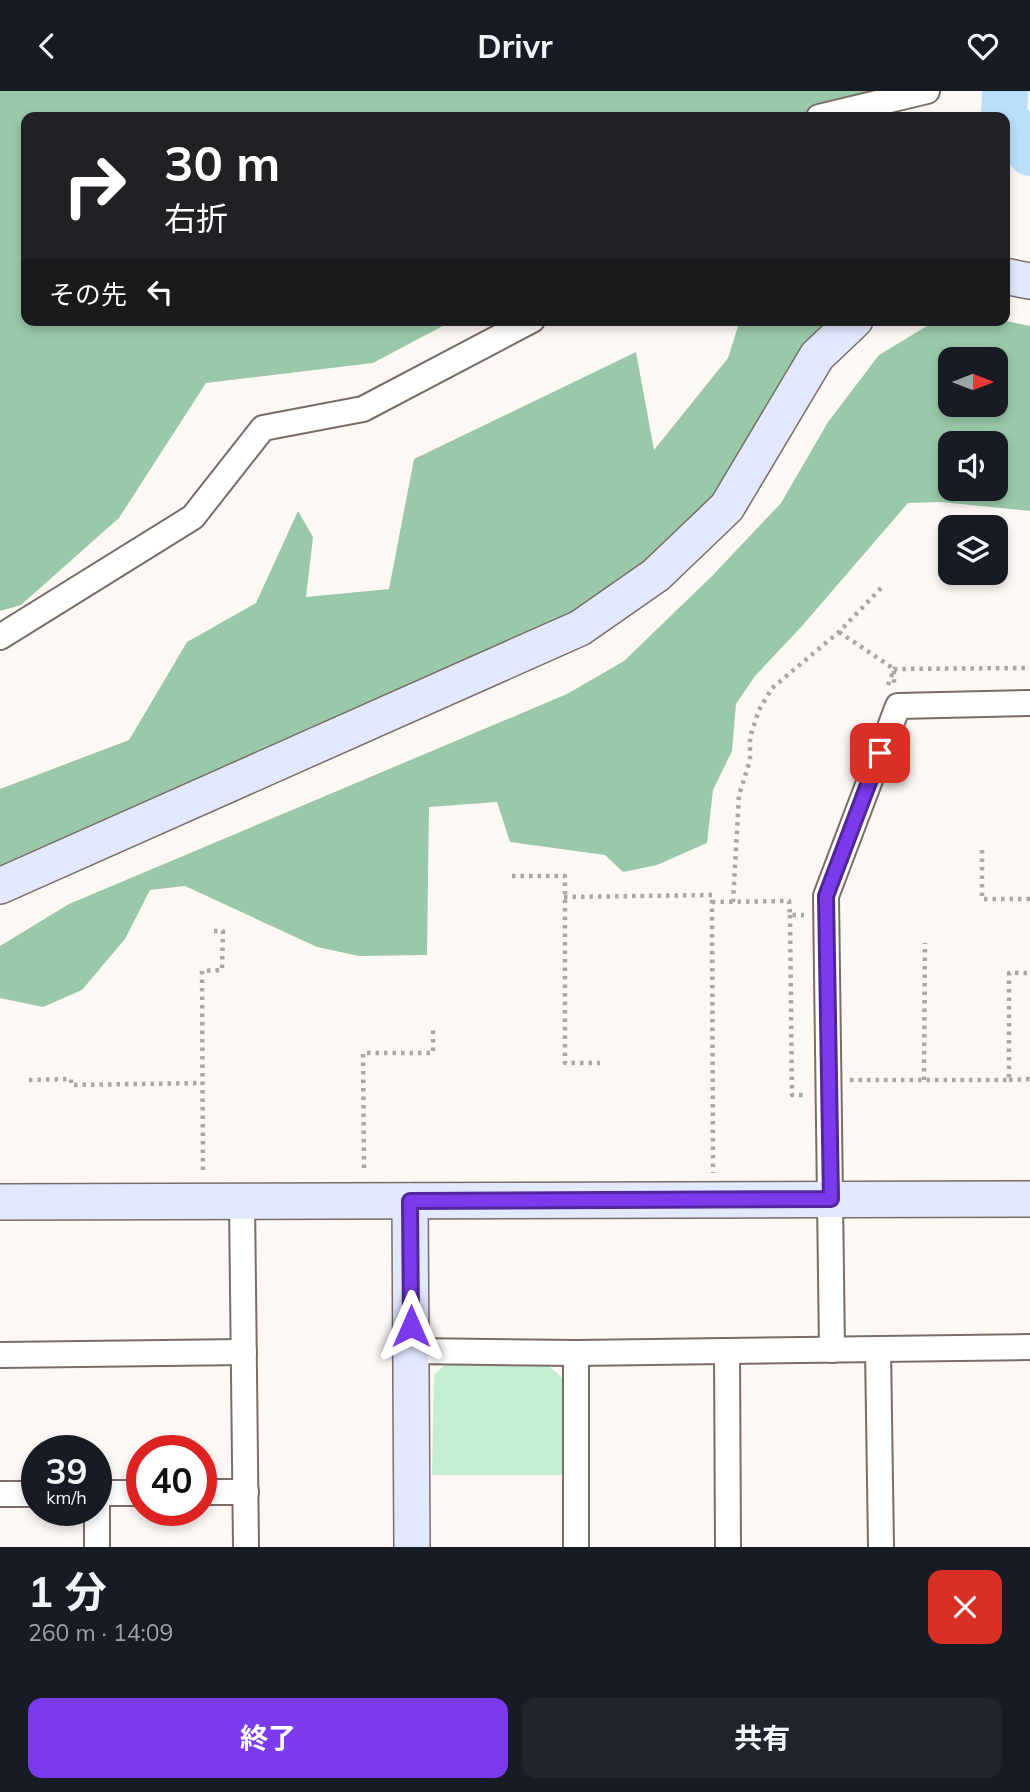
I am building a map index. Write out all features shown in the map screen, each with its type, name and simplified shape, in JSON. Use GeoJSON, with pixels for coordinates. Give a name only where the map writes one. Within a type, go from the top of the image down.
{"type":"FeatureCollection","features":[{"type":"Feature","properties":{"kind":"street"},"geometry":{"type":"LineString","coordinates":[[840,112],[927,91]]}},
{"type":"Feature","properties":{"kind":"street"},"geometry":{"type":"LineString","coordinates":[[1010,277],[1030,281]]}},
{"type":"Feature","properties":{"kind":"street"},"geometry":{"type":"LineString","coordinates":[[0,638],[193,517],[263,428],[363,409],[520,326]]}},
{"type":"Feature","properties":{"kind":"street"},"geometry":{"type":"LineString","coordinates":[[0,885],[580,628],[656,575],[727,507],[817,355],[848,326]]}},
{"type":"Feature","properties":{"kind":"street"},"geometry":{"type":"LineString","coordinates":[[832,1349],[831,1199],[822,1087],[826,896],[898,706],[1030,703]]}},
{"type":"Feature","properties":{"kind":"street"},"geometry":{"type":"LineString","coordinates":[[0,1202],[1030,1199]]}},
{"type":"Feature","properties":{"kind":"street"},"geometry":{"type":"LineString","coordinates":[[410,1201],[412,1547]]}},
{"type":"Feature","properties":{"kind":"street"},"geometry":{"type":"LineString","coordinates":[[242,1202],[246,1547]]}},
{"type":"Feature","properties":{"kind":"street"},"geometry":{"type":"LineString","coordinates":[[411,1351],[576,1353],[1030,1347]]}},
{"type":"Feature","properties":{"kind":"street"},"geometry":{"type":"LineString","coordinates":[[878,1349],[881,1547]]}},
{"type":"Feature","properties":{"kind":"street"},"geometry":{"type":"LineString","coordinates":[[727,1350],[728,1547]]}},
{"type":"Feature","properties":{"kind":"street"},"geometry":{"type":"LineString","coordinates":[[0,1355],[244,1352]]}},
{"type":"Feature","properties":{"kind":"street"},"geometry":{"type":"LineString","coordinates":[[576,1353],[576,1547]]}},
{"type":"Feature","properties":{"kind":"street"},"geometry":{"type":"LineString","coordinates":[[217,1492],[246,1492]]}},
{"type":"Feature","properties":{"kind":"street"},"geometry":{"type":"LineString","coordinates":[[0,1494],[21,1494]]}},
{"type":"Feature","properties":{"kind":"street"},"geometry":{"type":"LineString","coordinates":[[97,1526],[97,1547]]}},
{"type":"Feature","properties":{"kind":"path"},"geometry":{"type":"LineString","coordinates":[[733,902],[739,795],[750,760],[750,737],[759,710],[772,688],[839,632],[882,587]]}},
{"type":"Feature","properties":{"kind":"path"},"geometry":{"type":"LineString","coordinates":[[839,632],[894,669],[898,706]]}},
{"type":"Feature","properties":{"kind":"path"},"geometry":{"type":"LineString","coordinates":[[982,850],[982,899],[1030,899]]}},
{"type":"Feature","properties":{"kind":"path"},"geometry":{"type":"LineString","coordinates":[[512,876],[565,876],[565,1063],[600,1063]]}},
{"type":"Feature","properties":{"kind":"path"},"geometry":{"type":"LineString","coordinates":[[565,897],[712,895],[713,1181]]}},
{"type":"Feature","properties":{"kind":"path"},"geometry":{"type":"LineString","coordinates":[[712,902],[789,901],[792,1095],[822,1087],[924,1080],[1030,1079]]}},
{"type":"Feature","properties":{"kind":"path"},"geometry":{"type":"LineString","coordinates":[[790,915],[826,914]]}},
{"type":"Feature","properties":{"kind":"path"},"geometry":{"type":"LineString","coordinates":[[203,1170],[202,971],[222,970],[223,931],[211,931]]}},
{"type":"Feature","properties":{"kind":"path"},"geometry":{"type":"LineString","coordinates":[[924,1080],[925,943]]}},
{"type":"Feature","properties":{"kind":"path"},"geometry":{"type":"LineString","coordinates":[[1009,1080],[1009,973],[1030,973]]}},
{"type":"Feature","properties":{"kind":"path"},"geometry":{"type":"LineString","coordinates":[[364,1168],[363,1053],[433,1053],[433,1029]]}},
{"type":"Feature","properties":{"kind":"path"},"geometry":{"type":"LineString","coordinates":[[30,1080],[71,1079],[71,1085],[202,1083]]}},
{"type":"Feature","properties":{"kind":"green space"},"geometry":{"type":"Polygon","coordinates":[[[0,91],[867,91],[861,112],[21,112],[21,326],[443,326],[373,363],[206,383],[119,518],[21,605],[0,611],[0,91]]]}},
{"type":"Feature","properties":{"kind":"green space"},"geometry":{"type":"Polygon","coordinates":[[[1010,322],[1030,326],[1030,511],[941,502],[908,503],[755,676],[736,704],[732,751],[713,790],[707,843],[657,865],[623,872],[605,855],[510,842],[497,802],[429,807],[427,955],[359,956],[317,947],[185,886],[150,890],[125,939],[82,990],[43,1007],[0,998],[0,946],[69,904],[567,694],[624,661],[712,576],[781,503],[828,422],[879,355],[927,326],[1010,326],[1010,322]]]}},
{"type":"Feature","properties":{"kind":"green space"},"geometry":{"type":"Polygon","coordinates":[[[738,326],[845,326],[754,460],[614,606],[0,887],[0,789],[129,740],[187,642],[256,603],[298,511],[313,537],[306,597],[389,589],[414,459],[636,352],[654,450],[728,358],[738,326]]]}},
{"type":"Feature","properties":{"kind":"green space"},"geometry":{"type":"Polygon","coordinates":[[[545,1362],[562,1378],[563,1475],[432,1475],[434,1375],[447,1363],[545,1362]]]}},
{"type":"Feature","properties":{"kind":"waterway"},"geometry":{"type":"LineString","coordinates":[[1004,112],[1005,91]]}},
{"type":"Feature","properties":{"kind":"waterway"},"geometry":{"type":"LineString","coordinates":[[1010,124],[1030,153]]}},
{"type":"Feature","properties":{"kind":"route"},"geometry":{"type":"LineString","coordinates":[[411,1326],[410,1201],[831,1199],[826,896],[880,753]]}}]}
